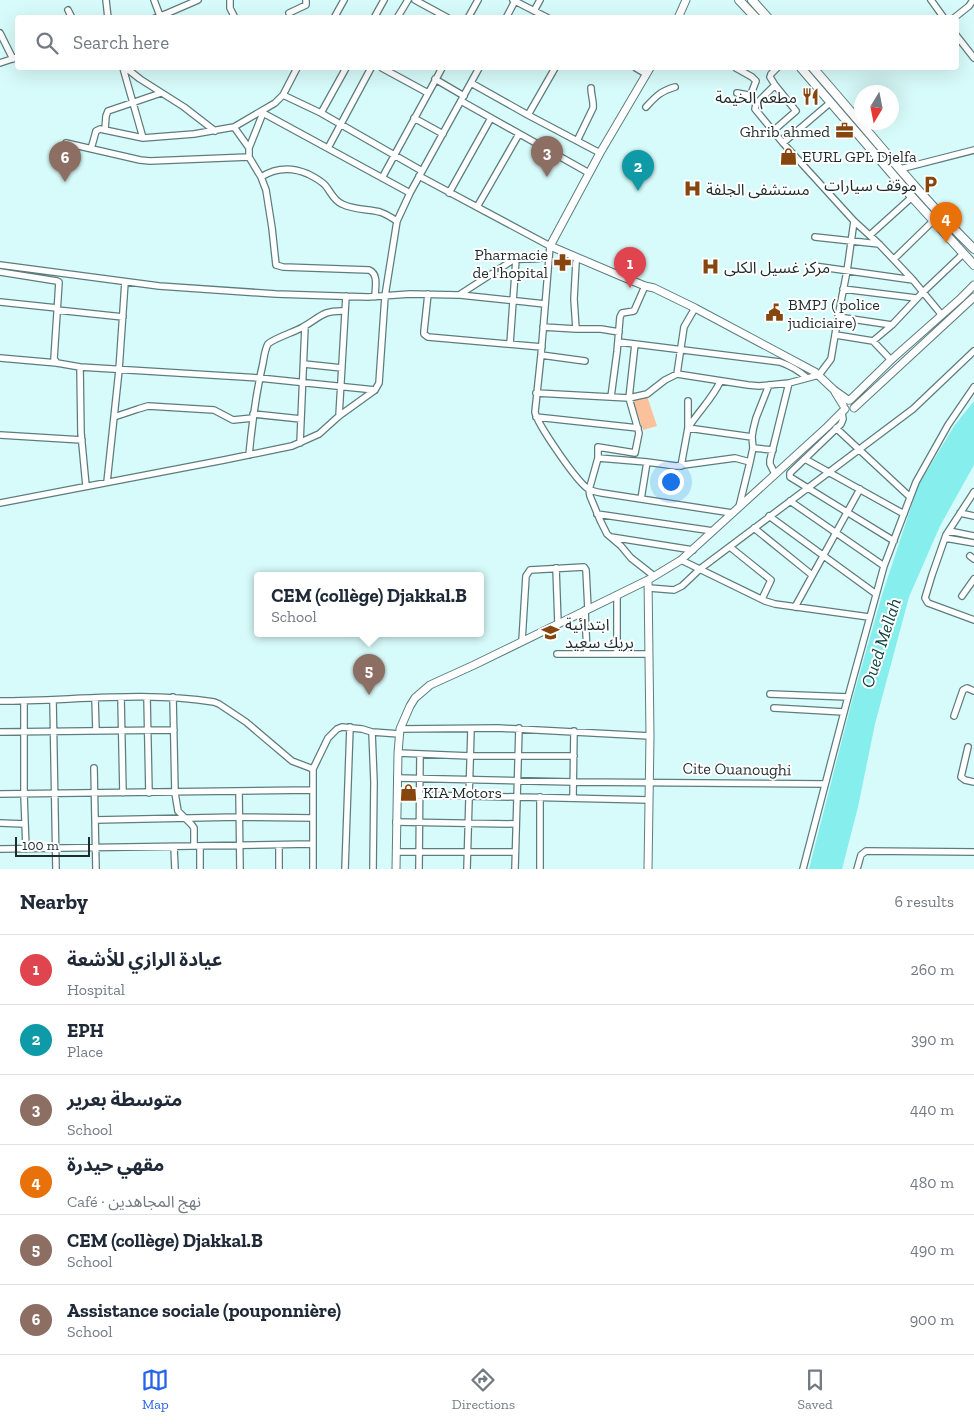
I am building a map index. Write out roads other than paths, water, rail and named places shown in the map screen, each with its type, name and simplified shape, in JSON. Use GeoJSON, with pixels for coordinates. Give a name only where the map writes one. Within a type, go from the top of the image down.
{"type":"FeatureCollection","features":[{"type":"Feature","properties":{"kind":"main road"},"geometry":{"type":"LineString","coordinates":[[739,0],[748,14]]}},
{"type":"Feature","properties":{"kind":"main road"},"geometry":{"type":"LineString","coordinates":[[752,0],[765,15]]}},
{"type":"Feature","properties":{"kind":"main road"},"geometry":{"type":"LineString","coordinates":[[804,70],[912,197],[974,265]]}},
{"type":"Feature","properties":{"kind":"main road"},"geometry":{"type":"LineString","coordinates":[[815,70],[900,169],[974,248]]}},
{"type":"Feature","properties":{"kind":"street"},"geometry":{"type":"LineString","coordinates":[[106,0],[108,15]]}},
{"type":"Feature","properties":{"kind":"street"},"geometry":{"type":"LineString","coordinates":[[154,0],[158,15]]}},
{"type":"Feature","properties":{"kind":"street"},"geometry":{"type":"LineString","coordinates":[[169,15],[198,0]]}},
{"type":"Feature","properties":{"kind":"street"},"geometry":{"type":"LineString","coordinates":[[230,0],[233,15]]}},
{"type":"Feature","properties":{"kind":"street"},"geometry":{"type":"LineString","coordinates":[[289,13],[306,5],[306,0]]}},
{"type":"Feature","properties":{"kind":"street"},"geometry":{"type":"LineString","coordinates":[[336,15],[344,0]]}},
{"type":"Feature","properties":{"kind":"street"},"geometry":{"type":"LineString","coordinates":[[376,15],[384,0]]}},
{"type":"Feature","properties":{"kind":"street"},"geometry":{"type":"LineString","coordinates":[[400,15],[408,0]]}},
{"type":"Feature","properties":{"kind":"street"},"geometry":{"type":"LineString","coordinates":[[415,0],[441,15]]}},
{"type":"Feature","properties":{"kind":"street"},"geometry":{"type":"LineString","coordinates":[[470,15],[478,0]]}},
{"type":"Feature","properties":{"kind":"street"},"geometry":{"type":"LineString","coordinates":[[507,15],[514,0],[542,15]]}},
{"type":"Feature","properties":{"kind":"street"},"geometry":{"type":"LineString","coordinates":[[534,11],[540,0]]}},
{"type":"Feature","properties":{"kind":"street"},"geometry":{"type":"LineString","coordinates":[[679,15],[686,0]]}},
{"type":"Feature","properties":{"kind":"street"},"geometry":{"type":"LineString","coordinates":[[958,15],[969,6],[972,0]]}},
{"type":"Feature","properties":{"kind":"street"},"geometry":{"type":"LineString","coordinates":[[932,1],[942,15]]}},
{"type":"Feature","properties":{"kind":"street"},"geometry":{"type":"LineString","coordinates":[[68,10],[70,15]]}},
{"type":"Feature","properties":{"kind":"street"},"geometry":{"type":"LineString","coordinates":[[0,33],[15,58],[0,63]]}},
{"type":"Feature","properties":{"kind":"street"},"geometry":{"type":"LineString","coordinates":[[959,39],[974,58]]}},
{"type":"Feature","properties":{"kind":"street"},"geometry":{"type":"LineString","coordinates":[[125,70],[143,138]]}},
{"type":"Feature","properties":{"kind":"street"},"geometry":{"type":"LineString","coordinates":[[128,70],[184,107],[215,131]]}},
{"type":"Feature","properties":{"kind":"street"},"geometry":{"type":"LineString","coordinates":[[91,149],[96,131],[100,129],[143,138],[180,136],[234,126],[272,106],[282,95],[296,70]]}},
{"type":"Feature","properties":{"kind":"street"},"geometry":{"type":"LineString","coordinates":[[321,113],[345,70]]}},
{"type":"Feature","properties":{"kind":"street"},"geometry":{"type":"LineString","coordinates":[[328,148],[370,70]]}},
{"type":"Feature","properties":{"kind":"street"},"geometry":{"type":"LineString","coordinates":[[386,70],[428,93]]}},
{"type":"Feature","properties":{"kind":"street"},"geometry":{"type":"LineString","coordinates":[[382,178],[441,70]]}},
{"type":"Feature","properties":{"kind":"street"},"geometry":{"type":"LineString","coordinates":[[0,503],[249,455],[300,443],[319,434],[338,416],[375,390],[379,383],[385,296],[397,221],[410,193],[478,70]]}},
{"type":"Feature","properties":{"kind":"street"},"geometry":{"type":"LineString","coordinates":[[528,115],[554,70]]}},
{"type":"Feature","properties":{"kind":"street"},"geometry":{"type":"LineString","coordinates":[[737,93],[751,94],[756,81],[740,70]]}},
{"type":"Feature","properties":{"kind":"street"},"geometry":{"type":"LineString","coordinates":[[773,131],[796,111],[770,77],[775,70]]}},
{"type":"Feature","properties":{"kind":"street"},"geometry":{"type":"LineString","coordinates":[[648,71],[600,153],[550,246],[535,412],[536,417],[575,475],[589,490],[732,513]]}},
{"type":"Feature","properties":{"kind":"street"},"geometry":{"type":"LineString","coordinates":[[435,79],[491,118],[589,173]]}},
{"type":"Feature","properties":{"kind":"street"},"geometry":{"type":"LineString","coordinates":[[471,83],[600,153]]}},
{"type":"Feature","properties":{"kind":"street"},"geometry":{"type":"LineString","coordinates":[[775,85],[755,106],[755,109],[783,143],[854,221],[894,259],[941,314]]}},
{"type":"Feature","properties":{"kind":"street"},"geometry":{"type":"LineString","coordinates":[[646,107],[657,94],[675,87]]}},
{"type":"Feature","properties":{"kind":"street"},"geometry":{"type":"LineString","coordinates":[[577,141],[593,108],[591,88]]}},
{"type":"Feature","properties":{"kind":"street"},"geometry":{"type":"LineString","coordinates":[[105,130],[108,111],[161,93]]}},
{"type":"Feature","properties":{"kind":"street"},"geometry":{"type":"LineString","coordinates":[[282,95],[321,113],[395,155],[449,193],[550,246],[645,286],[654,288],[817,373],[846,405]]}},
{"type":"Feature","properties":{"kind":"street"},"geometry":{"type":"LineString","coordinates":[[783,143],[831,102]]}},
{"type":"Feature","properties":{"kind":"street"},"geometry":{"type":"LineString","coordinates":[[263,112],[249,148],[249,157],[261,176],[268,202],[276,265],[283,267],[370,270],[375,275],[375,297]]}},
{"type":"Feature","properties":{"kind":"street"},"geometry":{"type":"LineString","coordinates":[[263,112],[410,193]]}},
{"type":"Feature","properties":{"kind":"street"},"geometry":{"type":"LineString","coordinates":[[414,118],[443,134]]}},
{"type":"Feature","properties":{"kind":"street"},"geometry":{"type":"LineString","coordinates":[[449,193],[491,118]]}},
{"type":"Feature","properties":{"kind":"street"},"geometry":{"type":"LineString","coordinates":[[234,126],[249,148]]}},
{"type":"Feature","properties":{"kind":"street"},"geometry":{"type":"LineString","coordinates":[[477,207],[519,134]]}},
{"type":"Feature","properties":{"kind":"street"},"geometry":{"type":"LineString","coordinates":[[66,143],[150,161],[249,157]]}},
{"type":"Feature","properties":{"kind":"street"},"geometry":{"type":"LineString","coordinates":[[900,169],[974,150]]}},
{"type":"Feature","properties":{"kind":"street"},"geometry":{"type":"LineString","coordinates":[[261,176],[275,170],[294,169],[319,180],[337,202],[352,208],[379,212],[397,221]]}},
{"type":"Feature","properties":{"kind":"street"},"geometry":{"type":"LineString","coordinates":[[870,235],[912,197]]}},
{"type":"Feature","properties":{"kind":"street"},"geometry":{"type":"LineString","coordinates":[[894,259],[934,220]]}},
{"type":"Feature","properties":{"kind":"street"},"geometry":{"type":"LineString","coordinates":[[536,394],[629,398],[647,394],[665,380],[677,374],[748,386],[789,383],[817,373],[831,359],[854,221]]}},
{"type":"Feature","properties":{"kind":"street"},"geometry":{"type":"LineString","coordinates":[[815,238],[879,244]]}},
{"type":"Feature","properties":{"kind":"street"},"geometry":{"type":"LineString","coordinates":[[872,341],[892,324],[922,292],[964,253]]}},
{"type":"Feature","properties":{"kind":"street"},"geometry":{"type":"LineString","coordinates":[[460,295],[513,260],[537,260],[549,255]]}},
{"type":"Feature","properties":{"kind":"street"},"geometry":{"type":"LineString","coordinates":[[576,329],[574,299],[576,262],[578,258]]}},
{"type":"Feature","properties":{"kind":"street"},"geometry":{"type":"LineString","coordinates":[[510,344],[516,259]]}},
{"type":"Feature","properties":{"kind":"street"},"geometry":{"type":"LineString","coordinates":[[0,265],[159,286],[276,294],[375,297],[410,294],[460,295],[545,304]]}},
{"type":"Feature","properties":{"kind":"street"},"geometry":{"type":"LineString","coordinates":[[814,266],[913,280]]}},
{"type":"Feature","properties":{"kind":"street"},"geometry":{"type":"LineString","coordinates":[[0,272],[57,280],[59,282],[54,359],[57,363]]}},
{"type":"Feature","properties":{"kind":"street"},"geometry":{"type":"LineString","coordinates":[[107,482],[120,370],[125,282]]}},
{"type":"Feature","properties":{"kind":"street"},"geometry":{"type":"LineString","coordinates":[[396,869],[397,778],[400,732],[415,698],[430,685],[617,595],[682,560],[827,427],[891,360],[974,285]]}},
{"type":"Feature","properties":{"kind":"street"},"geometry":{"type":"LineString","coordinates":[[611,397],[622,313],[634,311],[645,286]]}},
{"type":"Feature","properties":{"kind":"street"},"geometry":{"type":"LineString","coordinates":[[843,289],[916,298]]}},
{"type":"Feature","properties":{"kind":"street"},"geometry":{"type":"LineString","coordinates":[[428,294],[424,331],[428,337],[542,347]]}},
{"type":"Feature","properties":{"kind":"street"},"geometry":{"type":"LineString","coordinates":[[338,416],[346,296]]}},
{"type":"Feature","properties":{"kind":"street"},"geometry":{"type":"LineString","coordinates":[[846,405],[854,404],[854,408],[974,297]]}},
{"type":"Feature","properties":{"kind":"street"},"geometry":{"type":"LineString","coordinates":[[0,302],[123,317]]}},
{"type":"Feature","properties":{"kind":"street"},"geometry":{"type":"LineString","coordinates":[[677,374],[684,327],[694,308]]}},
{"type":"Feature","properties":{"kind":"street"},"geometry":{"type":"LineString","coordinates":[[249,455],[253,416],[268,345],[272,341],[305,326],[323,314],[345,311]]}},
{"type":"Feature","properties":{"kind":"street"},"geometry":{"type":"LineString","coordinates":[[838,317],[892,324]]}},
{"type":"Feature","properties":{"kind":"street"},"geometry":{"type":"LineString","coordinates":[[300,443],[305,326]]}},
{"type":"Feature","properties":{"kind":"street"},"geometry":{"type":"LineString","coordinates":[[543,327],[601,329],[619,332]]}},
{"type":"Feature","properties":{"kind":"street"},"geometry":{"type":"LineString","coordinates":[[836,335],[872,341],[891,360]]}},
{"type":"Feature","properties":{"kind":"street"},"geometry":{"type":"LineString","coordinates":[[618,342],[780,362],[798,370],[806,377]]}},
{"type":"Feature","properties":{"kind":"street"},"geometry":{"type":"LineString","coordinates":[[634,460],[639,437],[629,398],[635,344]]}},
{"type":"Feature","properties":{"kind":"street"},"geometry":{"type":"LineString","coordinates":[[649,588],[674,590],[682,586],[700,569],[730,546],[913,409],[974,351]]}},
{"type":"Feature","properties":{"kind":"street"},"geometry":{"type":"LineString","coordinates":[[541,354],[585,361]]}},
{"type":"Feature","properties":{"kind":"street"},"geometry":{"type":"LineString","coordinates":[[0,358],[80,367],[260,378],[375,390]]}},
{"type":"Feature","properties":{"kind":"street"},"geometry":{"type":"LineString","coordinates":[[304,364],[342,368]]}},
{"type":"Feature","properties":{"kind":"street"},"geometry":{"type":"LineString","coordinates":[[80,367],[82,440],[86,486]]}},
{"type":"Feature","properties":{"kind":"street"},"geometry":{"type":"LineString","coordinates":[[688,428],[700,410],[712,398],[720,382]]}},
{"type":"Feature","properties":{"kind":"street"},"geometry":{"type":"LineString","coordinates":[[775,474],[770,464],[789,383]]}},
{"type":"Feature","properties":{"kind":"street"},"geometry":{"type":"LineString","coordinates":[[738,507],[753,448],[752,437],[756,418],[768,385]]}},
{"type":"Feature","properties":{"kind":"street"},"geometry":{"type":"LineString","coordinates":[[803,869],[884,566],[916,482],[948,426],[974,387]]}},
{"type":"Feature","properties":{"kind":"street"},"geometry":{"type":"LineString","coordinates":[[682,466],[688,428],[688,401]]}},
{"type":"Feature","properties":{"kind":"street"},"geometry":{"type":"LineString","coordinates":[[846,405],[843,419],[790,473],[790,477],[894,541]]}},
{"type":"Feature","properties":{"kind":"street"},"geometry":{"type":"LineString","coordinates":[[114,417],[148,406],[214,410],[234,420],[253,416],[301,419]]}},
{"type":"Feature","properties":{"kind":"street"},"geometry":{"type":"LineString","coordinates":[[536,417],[638,428]]}},
{"type":"Feature","properties":{"kind":"street"},"geometry":{"type":"LineString","coordinates":[[688,428],[752,437]]}},
{"type":"Feature","properties":{"kind":"street"},"geometry":{"type":"LineString","coordinates":[[836,428],[910,497]]}},
{"type":"Feature","properties":{"kind":"street"},"geometry":{"type":"LineString","coordinates":[[0,434],[82,440]]}},
{"type":"Feature","properties":{"kind":"street"},"geometry":{"type":"LineString","coordinates":[[635,453],[598,447],[598,458],[589,490],[597,514],[606,532],[651,578]]}},
{"type":"Feature","properties":{"kind":"street"},"geometry":{"type":"LineString","coordinates":[[753,448],[773,450]]}},
{"type":"Feature","properties":{"kind":"street"},"geometry":{"type":"LineString","coordinates":[[598,458],[682,466],[731,458],[750,462]]}},
{"type":"Feature","properties":{"kind":"street"},"geometry":{"type":"LineString","coordinates":[[805,459],[904,514]]}},
{"type":"Feature","properties":{"kind":"street"},"geometry":{"type":"LineString","coordinates":[[641,498],[647,462]]}},
{"type":"Feature","properties":{"kind":"street"},"geometry":{"type":"LineString","coordinates":[[795,607],[860,489]]}},
{"type":"Feature","properties":{"kind":"street"},"geometry":{"type":"LineString","coordinates":[[974,492],[945,538],[926,594],[928,603],[974,620]]}},
{"type":"Feature","properties":{"kind":"street"},"geometry":{"type":"LineString","coordinates":[[790,501],[884,566]]}},
{"type":"Feature","properties":{"kind":"street"},"geometry":{"type":"LineString","coordinates":[[960,513],[974,516]]}},
{"type":"Feature","properties":{"kind":"street"},"geometry":{"type":"LineString","coordinates":[[597,514],[713,531]]}},
{"type":"Feature","properties":{"kind":"street"},"geometry":{"type":"LineString","coordinates":[[770,516],[876,594]]}},
{"type":"Feature","properties":{"kind":"street"},"geometry":{"type":"LineString","coordinates":[[754,528],[812,574]]}},
{"type":"Feature","properties":{"kind":"street"},"geometry":{"type":"LineString","coordinates":[[949,531],[974,536]]}},
{"type":"Feature","properties":{"kind":"street"},"geometry":{"type":"LineString","coordinates":[[611,537],[693,550]]}},
{"type":"Feature","properties":{"kind":"street"},"geometry":{"type":"LineString","coordinates":[[945,538],[974,543]]}},
{"type":"Feature","properties":{"kind":"street"},"geometry":{"type":"LineString","coordinates":[[730,546],[770,579],[770,584],[762,599]]}},
{"type":"Feature","properties":{"kind":"street"},"geometry":{"type":"LineString","coordinates":[[682,560],[775,604],[869,617]]}},
{"type":"Feature","properties":{"kind":"street"},"geometry":{"type":"LineString","coordinates":[[522,642],[528,572],[534,569],[581,566],[586,568],[587,654]]}},
{"type":"Feature","properties":{"kind":"street"},"geometry":{"type":"LineString","coordinates":[[556,568],[558,624]]}},
{"type":"Feature","properties":{"kind":"street"},"geometry":{"type":"LineString","coordinates":[[648,869],[650,736],[649,588],[651,578]]}},
{"type":"Feature","properties":{"kind":"street"},"geometry":{"type":"LineString","coordinates":[[962,596],[974,579]]}},
{"type":"Feature","properties":{"kind":"street"},"geometry":{"type":"LineString","coordinates":[[617,595],[617,654]]}},
{"type":"Feature","properties":{"kind":"street"},"geometry":{"type":"LineString","coordinates":[[557,654],[649,654]]}},
{"type":"Feature","properties":{"kind":"street"},"geometry":{"type":"LineString","coordinates":[[954,716],[963,690],[967,688],[974,691]]}},
{"type":"Feature","properties":{"kind":"street"},"geometry":{"type":"LineString","coordinates":[[770,694],[848,697]]}},
{"type":"Feature","properties":{"kind":"street"},"geometry":{"type":"LineString","coordinates":[[147,697],[149,793]]}},
{"type":"Feature","properties":{"kind":"street"},"geometry":{"type":"LineString","coordinates":[[0,702],[147,697],[204,700],[220,704],[246,722],[292,761],[313,769]]}},
{"type":"Feature","properties":{"kind":"street"},"geometry":{"type":"LineString","coordinates":[[95,698],[96,731]]}},
{"type":"Feature","properties":{"kind":"street"},"geometry":{"type":"LineString","coordinates":[[121,698],[122,793]]}},
{"type":"Feature","properties":{"kind":"street"},"geometry":{"type":"LineString","coordinates":[[172,698],[175,792],[178,812],[194,828],[200,869]]}},
{"type":"Feature","properties":{"kind":"street"},"geometry":{"type":"LineString","coordinates":[[53,700],[56,869]]}},
{"type":"Feature","properties":{"kind":"street"},"geometry":{"type":"LineString","coordinates":[[24,701],[26,848]]}},
{"type":"Feature","properties":{"kind":"street"},"geometry":{"type":"LineString","coordinates":[[774,708],[844,712]]}},
{"type":"Feature","properties":{"kind":"street"},"geometry":{"type":"LineString","coordinates":[[313,869],[313,769],[328,738],[337,729],[342,727],[372,732],[518,728],[650,736]]}},
{"type":"Feature","properties":{"kind":"street"},"geometry":{"type":"LineString","coordinates":[[345,869],[350,727]]}},
{"type":"Feature","properties":{"kind":"street"},"geometry":{"type":"LineString","coordinates":[[467,869],[471,728]]}},
{"type":"Feature","properties":{"kind":"street"},"geometry":{"type":"LineString","coordinates":[[515,869],[518,728]]}},
{"type":"Feature","properties":{"kind":"street"},"geometry":{"type":"LineString","coordinates":[[0,732],[174,730]]}},
{"type":"Feature","properties":{"kind":"street"},"geometry":{"type":"LineString","coordinates":[[372,732],[374,782],[372,869]]}},
{"type":"Feature","properties":{"kind":"street"},"geometry":{"type":"LineString","coordinates":[[573,798],[574,732]]}},
{"type":"Feature","properties":{"kind":"street"},"geometry":{"type":"LineString","coordinates":[[968,747],[961,779],[974,782]]}},
{"type":"Feature","properties":{"kind":"street"},"geometry":{"type":"LineString","coordinates":[[398,753],[470,756],[574,756]]}},
{"type":"Feature","properties":{"kind":"street"},"geometry":{"type":"LineString","coordinates":[[419,869],[420,754]]}},
{"type":"Feature","properties":{"kind":"street"},"geometry":{"type":"LineString","coordinates":[[94,768],[96,869]]}},
{"type":"Feature","properties":{"kind":"street","name":"Cite Ouanoughi"},"geometry":{"type":"LineString","coordinates":[[397,778],[573,782],[825,784]]}},
{"type":"Feature","properties":{"kind":"street"},"geometry":{"type":"LineString","coordinates":[[0,794],[313,790]]}},
{"type":"Feature","properties":{"kind":"street"},"geometry":{"type":"LineString","coordinates":[[239,792],[240,869]]}},
{"type":"Feature","properties":{"kind":"street"},"geometry":{"type":"LineString","coordinates":[[397,795],[649,800]]}},
{"type":"Feature","properties":{"kind":"street"},"geometry":{"type":"LineString","coordinates":[[540,797],[540,869]]}},
{"type":"Feature","properties":{"kind":"street"},"geometry":{"type":"LineString","coordinates":[[95,820],[313,818]]}},
{"type":"Feature","properties":{"kind":"street"},"geometry":{"type":"LineString","coordinates":[[396,822],[516,824]]}},
{"type":"Feature","properties":{"kind":"street"},"geometry":{"type":"LineString","coordinates":[[0,823],[25,824]]}},
{"type":"Feature","properties":{"kind":"street"},"geometry":{"type":"LineString","coordinates":[[0,849],[313,844]]}},
{"type":"Feature","properties":{"kind":"street"},"geometry":{"type":"LineString","coordinates":[[279,845],[279,869]]}},
{"type":"Feature","properties":{"kind":"street"},"geometry":{"type":"LineString","coordinates":[[174,847],[175,869]]}},
{"type":"Feature","properties":{"kind":"street"},"geometry":{"type":"LineString","coordinates":[[857,869],[861,856],[866,851],[974,852]]}},
{"type":"Feature","properties":{"kind":"street"},"geometry":{"type":"LineString","coordinates":[[396,852],[516,852]]}},
{"type":"Feature","properties":{"kind":"water","name":"Oued Mellah"},"geometry":{"type":"Polygon","coordinates":[[[974,401],[974,465],[940,526],[909,597],[875,724],[858,807],[842,869],[809,869],[853,697],[882,595],[918,486],[954,426],[974,401]]]}},
{"type":"Feature","properties":{"kind":"place","name":"مطعم الخيمة"},"geometry":{"type":"Point","coordinates":[811,97]}},
{"type":"Feature","properties":{"kind":"place","name":"Ghrib ahmed"},"geometry":{"type":"Point","coordinates":[844,131]}},
{"type":"Feature","properties":{"kind":"place","name":"EURL GPL Djelfa"},"geometry":{"type":"Point","coordinates":[788,156]}},
{"type":"Feature","properties":{"kind":"place","name":"متوسطة بعرير"},"geometry":{"type":"Point","coordinates":[547,177]}},
{"type":"Feature","properties":{"kind":"place","name":"Assistance sociale (pouponnière)"},"geometry":{"type":"Point","coordinates":[65,182]}},
{"type":"Feature","properties":{"kind":"place","name":"موقف سيارات"},"geometry":{"type":"Point","coordinates":[931,185]}},
{"type":"Feature","properties":{"kind":"place","name":"مستشفى الجلفة"},"geometry":{"type":"Point","coordinates":[692,189]}},
{"type":"Feature","properties":{"kind":"place","name":"EPH"},"geometry":{"type":"Point","coordinates":[638,191]}},
{"type":"Feature","properties":{"kind":"place","name":"مقهي حيدرة"},"geometry":{"type":"Point","coordinates":[946,243]}},
{"type":"Feature","properties":{"kind":"place","name":"Pharmacie de l'hopital"},"geometry":{"type":"Point","coordinates":[562,263]}},
{"type":"Feature","properties":{"kind":"place","name":"مركز غسيل الكلى"},"geometry":{"type":"Point","coordinates":[710,267]}},
{"type":"Feature","properties":{"kind":"place","name":"عيادة الرازي للأشعة"},"geometry":{"type":"Point","coordinates":[630,288]}},
{"type":"Feature","properties":{"kind":"place","name":"BMPJ ( police judiciaire)"},"geometry":{"type":"Point","coordinates":[774,313]}},
{"type":"Feature","properties":{"kind":"place","name":"ابتدائية بريك سعيد"},"geometry":{"type":"Point","coordinates":[551,633]}},
{"type":"Feature","properties":{"kind":"place","name":"CEM (collège) Djakkal.B"},"geometry":{"type":"Point","coordinates":[369,695]}},
{"type":"Feature","properties":{"kind":"place","name":"KIA Motors"},"geometry":{"type":"Point","coordinates":[409,792]}}]}
